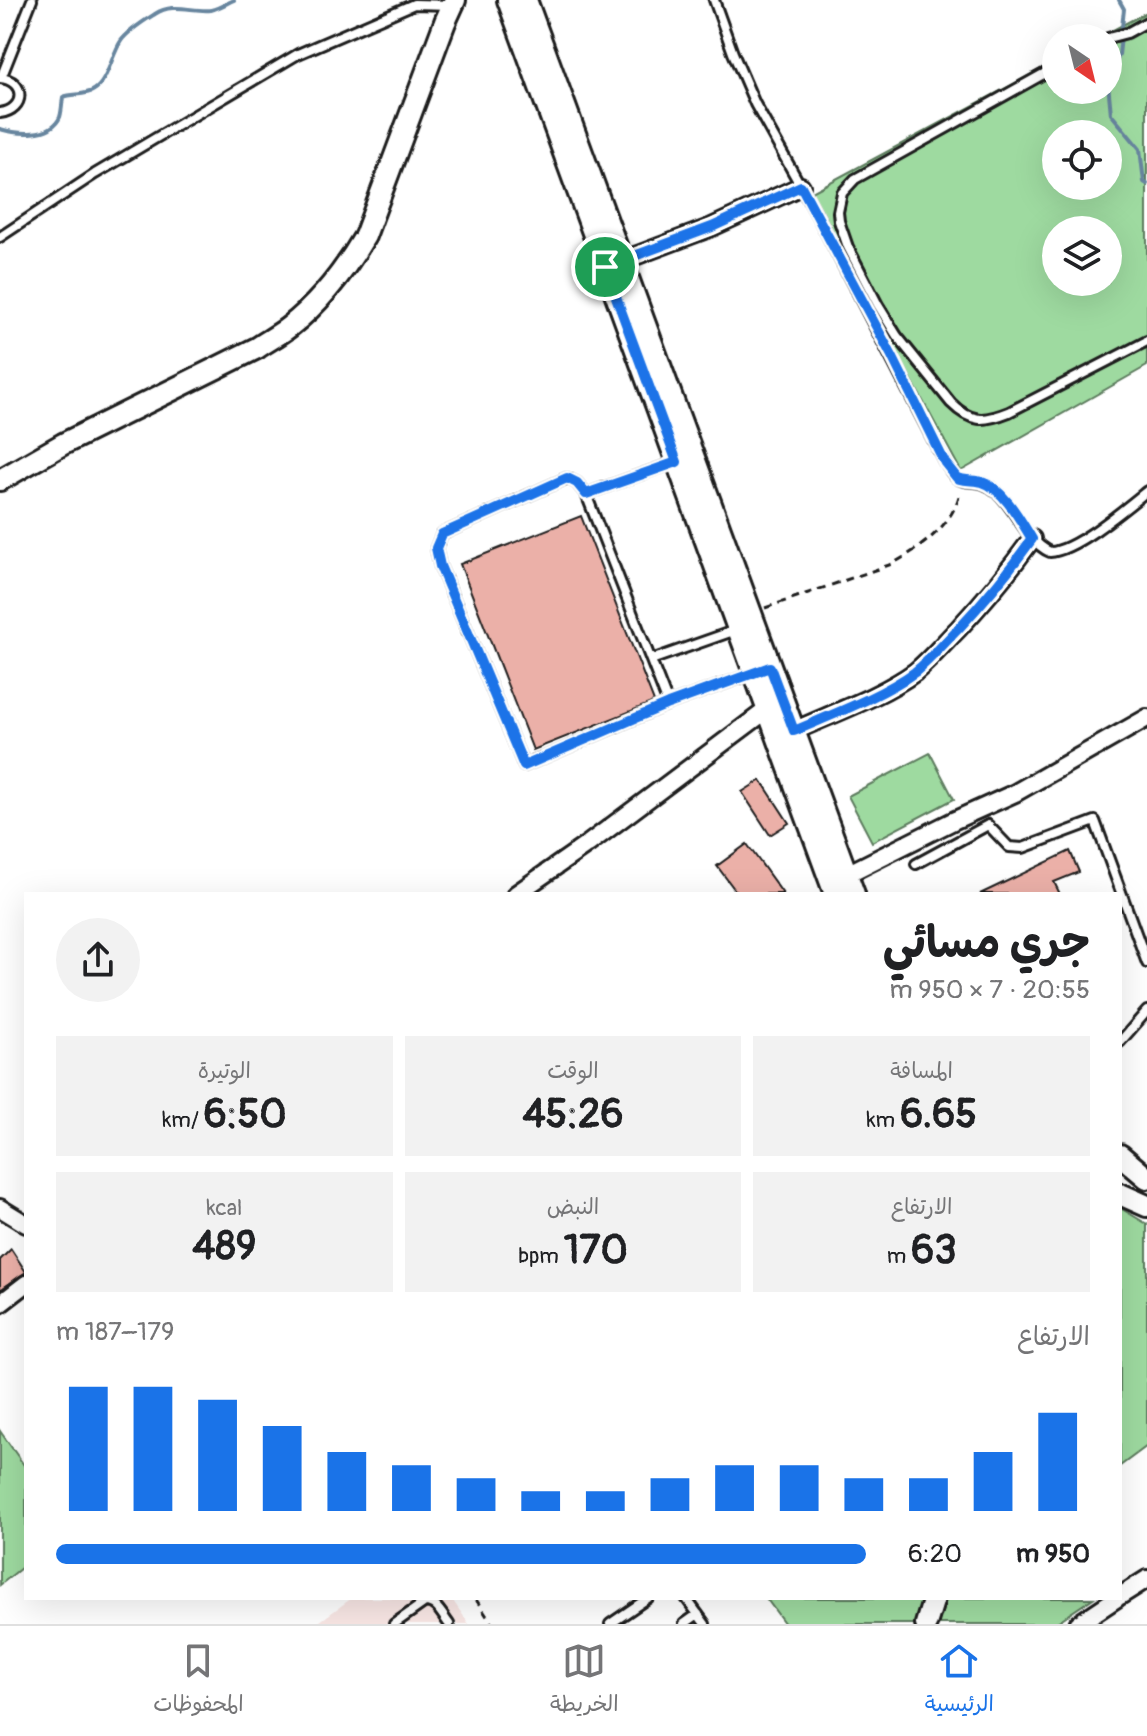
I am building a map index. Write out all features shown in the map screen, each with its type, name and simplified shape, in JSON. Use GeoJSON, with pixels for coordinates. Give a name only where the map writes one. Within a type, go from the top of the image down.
{"type":"FeatureCollection","features":[{"type":"Feature","properties":{"kind":"street"},"geometry":{"type":"LineString","coordinates":[[508,0],[613,264],[748,622],[763,670],[794,731],[853,892]]}},
{"type":"Feature","properties":{"kind":"street"},"geometry":{"type":"LineString","coordinates":[[526,0],[613,264]]}},
{"type":"Feature","properties":{"kind":"street"},"geometry":{"type":"LineString","coordinates":[[0,480],[63,444],[257,348],[287,329],[309,309],[350,262],[365,236],[454,3]]}},
{"type":"Feature","properties":{"kind":"street"},"geometry":{"type":"LineString","coordinates":[[613,264],[712,227],[801,186]]}},
{"type":"Feature","properties":{"kind":"street"},"geometry":{"type":"LineString","coordinates":[[794,731],[878,693],[916,671],[981,605],[1032,539]]}},
{"type":"Feature","properties":{"kind":"street"},"geometry":{"type":"LineString","coordinates":[[763,670],[768,709],[834,892]]}},
{"type":"Feature","properties":{"kind":"street"},"geometry":{"type":"LineString","coordinates":[[519,892],[768,709]]}},
{"type":"Feature","properties":{"kind":"street"},"geometry":{"type":"LineString","coordinates":[[847,874],[941,826],[1015,793],[1147,718]]}},
{"type":"Feature","properties":{"kind":"street"},"geometry":{"type":"LineString","coordinates":[[1122,1157],[1147,1178]]}},
{"type":"Feature","properties":{"kind":"street"},"geometry":{"type":"LineString","coordinates":[[1122,1195],[1147,1206]]}},
{"type":"Feature","properties":{"kind":"street"},"geometry":{"type":"LineString","coordinates":[[0,1208],[24,1223]]}},
{"type":"Feature","properties":{"kind":"street"},"geometry":{"type":"LineString","coordinates":[[0,1304],[24,1286]]}},
{"type":"Feature","properties":{"kind":"street"},"geometry":{"type":"LineString","coordinates":[[1122,1595],[1147,1579]]}},
{"type":"Feature","properties":{"kind":"street"},"geometry":{"type":"LineString","coordinates":[[926,1624],[933,1600]]}},
{"type":"Feature","properties":{"kind":"street"},"geometry":{"type":"LineString","coordinates":[[1078,1624],[1114,1600]]}},
{"type":"Feature","properties":{"kind":"lane"},"geometry":{"type":"LineString","coordinates":[[0,113],[14,108],[20,97],[17,86],[7,78],[0,78],[32,0]]}},
{"type":"Feature","properties":{"kind":"lane"},"geometry":{"type":"LineString","coordinates":[[714,0],[755,104],[953,474],[962,480],[985,483],[993,489],[1017,514],[1032,539],[1050,552],[1076,542],[1147,491]]}},
{"type":"Feature","properties":{"kind":"lane"},"geometry":{"type":"LineString","coordinates":[[0,237],[95,174],[298,54],[414,4],[454,3]]}},
{"type":"Feature","properties":{"kind":"lane"},"geometry":{"type":"LineString","coordinates":[[1122,34],[1147,22]]}},
{"type":"Feature","properties":{"kind":"lane"},"geometry":{"type":"LineString","coordinates":[[1042,75],[855,179],[842,193],[839,203],[843,234],[897,336],[951,403],[971,417],[988,419],[1009,412],[1147,341]]}},
{"type":"Feature","properties":{"kind":"lane"},"geometry":{"type":"LineString","coordinates":[[586,494],[685,458]]}},
{"type":"Feature","properties":{"kind":"lane"},"geometry":{"type":"LineString","coordinates":[[668,704],[586,494],[577,483],[567,478],[442,534],[436,548],[440,566],[524,766],[668,704],[763,670]]}},
{"type":"Feature","properties":{"kind":"lane"},"geometry":{"type":"LineString","coordinates":[[651,660],[748,622]]}},
{"type":"Feature","properties":{"kind":"lane"},"geometry":{"type":"LineString","coordinates":[[916,864],[988,825],[1009,847],[1023,848],[1095,821],[1121,892]]}},
{"type":"Feature","properties":{"kind":"lane"},"geometry":{"type":"LineString","coordinates":[[1122,895],[1147,963]]}},
{"type":"Feature","properties":{"kind":"lane"},"geometry":{"type":"LineString","coordinates":[[1122,1040],[1147,1011]]}},
{"type":"Feature","properties":{"kind":"lane"},"geometry":{"type":"LineString","coordinates":[[610,1624],[645,1600]]}},
{"type":"Feature","properties":{"kind":"lane"},"geometry":{"type":"LineString","coordinates":[[688,1600],[705,1624]]}},
{"type":"Feature","properties":{"kind":"lane"},"geometry":{"type":"LineString","coordinates":[[394,1624],[425,1602],[435,1604],[449,1624]]}},
{"type":"Feature","properties":{"kind":"lane"},"geometry":{"type":"LineString","coordinates":[[684,1624],[698,1614]]}},
{"type":"Feature","properties":{"kind":"path"},"geometry":{"type":"LineString","coordinates":[[748,622],[908,555],[935,534],[953,512],[962,480]]}},
{"type":"Feature","properties":{"kind":"path"},"geometry":{"type":"LineString","coordinates":[[476,1600],[492,1624]]}},
{"type":"Feature","properties":{"kind":"shaded area"},"geometry":{"type":"Polygon","coordinates":[[[349,1600],[452,1600],[469,1624],[316,1624],[349,1600]]]}},
{"type":"Feature","properties":{"kind":"green space"},"geometry":{"type":"Polygon","coordinates":[[[1147,12],[1147,366],[961,471],[810,193],[1042,69],[1042,104],[1122,104],[1122,25],[1147,12]]]}},
{"type":"Feature","properties":{"kind":"green space"},"geometry":{"type":"Polygon","coordinates":[[[930,753],[954,799],[872,842],[848,796],[930,753]]]}},
{"type":"Feature","properties":{"kind":"green space"},"geometry":{"type":"Polygon","coordinates":[[[1122,1209],[1147,1224],[1147,1446],[1122,1465],[1122,1209]]]}},
{"type":"Feature","properties":{"kind":"green space"},"geometry":{"type":"Polygon","coordinates":[[[0,1431],[24,1465],[24,1566],[0,1585],[0,1431]]]}},
{"type":"Feature","properties":{"kind":"green space"},"geometry":{"type":"Polygon","coordinates":[[[767,1600],[1090,1600],[1054,1624],[785,1624],[767,1600]]]}},
{"type":"Feature","properties":{"kind":"building"},"geometry":{"type":"Polygon","coordinates":[[[581,516],[654,702],[533,750],[460,564],[581,516]]]}},
{"type":"Feature","properties":{"kind":"building"},"geometry":{"type":"Polygon","coordinates":[[[761,780],[789,823],[770,835],[742,792],[761,780]]]}},
{"type":"Feature","properties":{"kind":"building"},"geometry":{"type":"Polygon","coordinates":[[[747,844],[782,892],[736,892],[717,866],[747,844]]]}},
{"type":"Feature","properties":{"kind":"building"},"geometry":{"type":"Polygon","coordinates":[[[1070,851],[1079,872],[1054,882],[1059,892],[984,892],[1070,851]]]}},
{"type":"Feature","properties":{"kind":"building"},"geometry":{"type":"Polygon","coordinates":[[[11,1249],[24,1273],[0,1290],[0,1260],[11,1249]]]}},
{"type":"Feature","properties":{"kind":"waterway"},"geometry":{"type":"LineString","coordinates":[[0,129],[33,133],[56,124],[63,97],[87,93],[99,86],[121,41],[132,29],[162,10],[211,10],[234,0]]}},
{"type":"Feature","properties":{"kind":"waterway"},"geometry":{"type":"LineString","coordinates":[[1119,0],[1124,9],[1119,55],[1108,83],[1111,114],[1140,149],[1144,182],[1147,184]]}},
{"type":"Feature","properties":{"kind":"route"},"geometry":{"type":"LineString","coordinates":[[801,186],[945,463],[957,478],[985,483],[1000,495],[1017,514],[1032,539],[981,605],[916,671],[878,693],[794,731],[770,667],[668,704],[524,766],[440,566],[436,548],[442,534],[567,478],[577,483],[586,494],[677,462],[605,267],[712,227],[801,186]]}}]}
